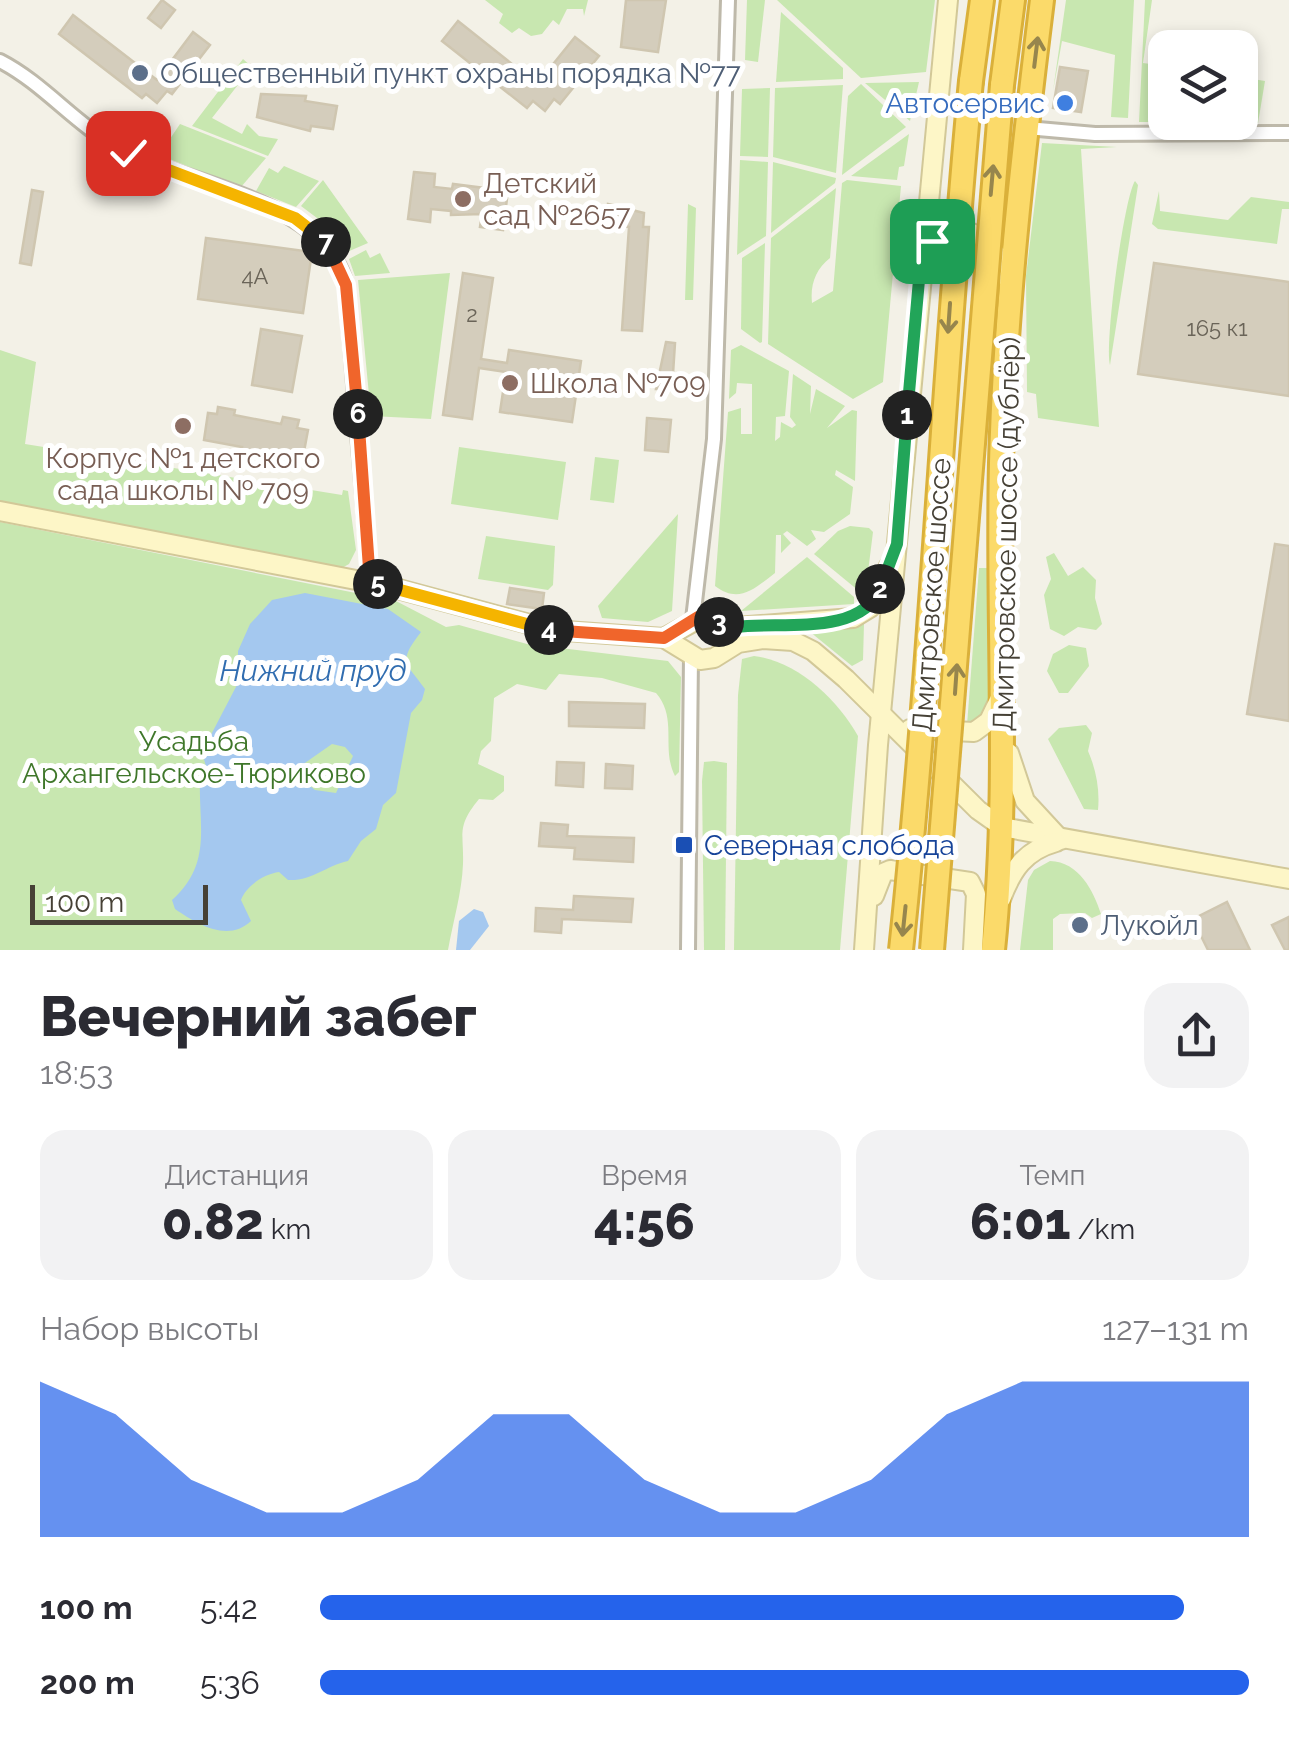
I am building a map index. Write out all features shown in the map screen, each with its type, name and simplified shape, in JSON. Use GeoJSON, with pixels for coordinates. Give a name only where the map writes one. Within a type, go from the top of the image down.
{"type":"FeatureCollection","features":[{"type":"Feature","properties":{"kind":"highway","name":"Дмитровское шоссе"},"geometry":{"type":"LineString","coordinates":[[901,950],[919,785],[952,282],[982,0]]}},
{"type":"Feature","properties":{"kind":"highway","name":"Дмитровское шоссе"},"geometry":{"type":"LineString","coordinates":[[932,950],[1002,85],[1013,0]]}},
{"type":"Feature","properties":{"kind":"highway","name":"Дмитровское шоссе (дублёр)"},"geometry":{"type":"LineString","coordinates":[[994,950],[1004,732],[1001,460],[1010,288],[1042,0]]}},
{"type":"Feature","properties":{"kind":"street"},"geometry":{"type":"LineString","coordinates":[[701,655],[682,639],[702,618],[714,440],[728,0]]}},
{"type":"Feature","properties":{"kind":"street"},"geometry":{"type":"LineString","coordinates":[[864,950],[919,280],[948,0]]}},
{"type":"Feature","properties":{"kind":"street"},"geometry":{"type":"LineString","coordinates":[[0,61],[107,142],[295,218],[327,244],[344,274],[348,299],[370,582]]}},
{"type":"Feature","properties":{"kind":"street"},"geometry":{"type":"LineString","coordinates":[[1027,128],[1094,134],[1289,133]]}},
{"type":"Feature","properties":{"kind":"street"},"geometry":{"type":"LineString","coordinates":[[919,280],[932,241],[945,232],[963,230],[982,237],[998,251],[1010,288]]}},
{"type":"Feature","properties":{"kind":"street"},"geometry":{"type":"LineString","coordinates":[[0,511],[370,582],[552,630],[664,638],[701,655],[763,638],[803,645],[881,714],[978,810],[1002,827],[1289,879]]}},
{"type":"Feature","properties":{"kind":"street"},"geometry":{"type":"LineString","coordinates":[[664,638],[702,618],[736,627],[854,618],[865,613],[878,595],[897,544]]}},
{"type":"Feature","properties":{"kind":"street"},"geometry":{"type":"LineString","coordinates":[[688,950],[694,694],[701,655],[727,640],[702,618]]}},
{"type":"Feature","properties":{"kind":"street"},"geometry":{"type":"LineString","coordinates":[[895,728],[974,732],[997,708],[1004,685]]}},
{"type":"Feature","properties":{"kind":"street"},"geometry":{"type":"LineString","coordinates":[[1004,732],[1024,801],[1061,840]]}},
{"type":"Feature","properties":{"kind":"street"},"geometry":{"type":"LineString","coordinates":[[998,908],[1016,867],[1028,854],[1061,840]]}},
{"type":"Feature","properties":{"kind":"street"},"geometry":{"type":"LineString","coordinates":[[866,929],[882,873],[890,870],[962,878],[970,882],[976,894],[973,950]]}},
{"type":"Feature","properties":{"kind":"green space"},"geometry":{"type":"Polygon","coordinates":[[[485,0],[588,0],[584,16],[583,9],[567,9],[559,25],[553,20],[542,34],[531,36],[519,28],[512,33],[499,23],[503,14],[485,0]]]}},
{"type":"Feature","properties":{"kind":"green space"},"geometry":{"type":"Polygon","coordinates":[[[747,0],[765,0],[758,62],[745,60],[747,0]]]}},
{"type":"Feature","properties":{"kind":"green space"},"geometry":{"type":"Polygon","coordinates":[[[777,0],[935,0],[926,72],[861,78],[777,0]]]}},
{"type":"Feature","properties":{"kind":"green space"},"geometry":{"type":"Polygon","coordinates":[[[1066,0],[1134,0],[1128,118],[1111,117],[1115,55],[1062,41],[1053,91],[1066,0]]]}},
{"type":"Feature","properties":{"kind":"green space"},"geometry":{"type":"Polygon","coordinates":[[[1145,0],[1152,0],[1143,63],[1148,64],[1148,122],[1139,122],[1145,0]]]}},
{"type":"Feature","properties":{"kind":"green space"},"geometry":{"type":"Polygon","coordinates":[[[781,12],[843,68],[843,79],[776,82],[781,12]]]}},
{"type":"Feature","properties":{"kind":"green space"},"geometry":{"type":"Polygon","coordinates":[[[243,59],[252,67],[212,118],[242,134],[247,124],[259,136],[278,139],[268,156],[192,126],[243,59]]]}},
{"type":"Feature","properties":{"kind":"green space"},"geometry":{"type":"Polygon","coordinates":[[[1258,80],[1265,81],[1258,123],[1258,80]]]}},
{"type":"Feature","properties":{"kind":"green space"},"geometry":{"type":"Polygon","coordinates":[[[919,82],[910,121],[865,83],[919,82]]]}},
{"type":"Feature","properties":{"kind":"green space"},"geometry":{"type":"Polygon","coordinates":[[[861,84],[906,127],[842,175],[848,96],[861,84]]]}},
{"type":"Feature","properties":{"kind":"green space"},"geometry":{"type":"Polygon","coordinates":[[[843,85],[836,173],[773,157],[775,88],[843,85]]]}},
{"type":"Feature","properties":{"kind":"green space"},"geometry":{"type":"Polygon","coordinates":[[[770,88],[768,157],[740,156],[742,89],[770,88]]]}},
{"type":"Feature","properties":{"kind":"green space"},"geometry":{"type":"Polygon","coordinates":[[[180,124],[266,158],[241,187],[159,155],[180,124]]]}},
{"type":"Feature","properties":{"kind":"green space"},"geometry":{"type":"Polygon","coordinates":[[[909,134],[904,166],[899,167],[897,180],[851,176],[909,134]]]}},
{"type":"Feature","properties":{"kind":"green space"},"geometry":{"type":"Polygon","coordinates":[[[1042,143],[1117,147],[1081,149],[1099,427],[1038,418],[1036,394],[1027,392],[1026,276],[1042,143]]]}},
{"type":"Feature","properties":{"kind":"green space"},"geometry":{"type":"Polygon","coordinates":[[[740,160],[768,162],[766,236],[737,255],[740,160]]]}},
{"type":"Feature","properties":{"kind":"green space"},"geometry":{"type":"Polygon","coordinates":[[[773,162],[836,178],[835,183],[771,233],[773,162]]]}},
{"type":"Feature","properties":{"kind":"green space"},"geometry":{"type":"Polygon","coordinates":[[[284,166],[319,181],[296,207],[256,191],[269,168],[278,173],[284,166]]]}},
{"type":"Feature","properties":{"kind":"green space"},"geometry":{"type":"Polygon","coordinates":[[[323,180],[368,243],[347,252],[333,230],[301,206],[323,180]]]}},
{"type":"Feature","properties":{"kind":"green space"},"geometry":{"type":"Polygon","coordinates":[[[847,180],[901,186],[883,382],[853,399],[768,344],[771,238],[836,188],[830,258],[815,278],[812,303],[833,291],[842,183],[847,180]]]}},
{"type":"Feature","properties":{"kind":"green space"},"geometry":{"type":"Polygon","coordinates":[[[1135,181],[1138,185],[1110,365],[1116,272],[1135,181]]]}},
{"type":"Feature","properties":{"kind":"green space"},"geometry":{"type":"Polygon","coordinates":[[[1159,191],[1160,211],[1228,220],[1251,197],[1289,202],[1289,209],[1282,209],[1277,244],[1158,229],[1152,224],[1159,191]]]}},
{"type":"Feature","properties":{"kind":"green space"},"geometry":{"type":"Polygon","coordinates":[[[688,204],[696,208],[693,300],[685,300],[688,204]]]}},
{"type":"Feature","properties":{"kind":"green space"},"geometry":{"type":"Polygon","coordinates":[[[765,243],[760,343],[741,329],[742,258],[765,243]]]}},
{"type":"Feature","properties":{"kind":"green space"},"geometry":{"type":"Polygon","coordinates":[[[366,250],[370,258],[380,253],[390,273],[355,276],[349,259],[366,250]]]}},
{"type":"Feature","properties":{"kind":"green space"},"geometry":{"type":"Polygon","coordinates":[[[450,273],[431,419],[371,416],[358,280],[450,273]]]}},
{"type":"Feature","properties":{"kind":"green space"},"geometry":{"type":"Polygon","coordinates":[[[741,345],[789,371],[785,416],[776,417],[775,441],[780,437],[781,422],[792,428],[796,425],[790,417],[793,374],[811,386],[810,414],[816,389],[845,406],[827,428],[852,410],[857,411],[855,481],[836,470],[835,475],[853,487],[850,514],[824,532],[811,530],[816,539],[807,546],[787,531],[783,534],[791,543],[781,553],[781,535],[776,535],[775,573],[753,589],[732,594],[715,586],[728,412],[741,408],[741,434],[752,434],[752,384],[737,383],[736,393],[729,399],[731,350],[741,345]]]}},
{"type":"Feature","properties":{"kind":"green space"},"geometry":{"type":"Polygon","coordinates":[[[0,350],[36,362],[25,444],[342,495],[343,490],[348,491],[356,550],[349,564],[340,569],[0,503],[0,350]]]}},
{"type":"Feature","properties":{"kind":"green space"},"geometry":{"type":"Polygon","coordinates":[[[459,447],[566,462],[558,520],[451,504],[459,447]]]}},
{"type":"Feature","properties":{"kind":"green space"},"geometry":{"type":"Polygon","coordinates":[[[595,457],[619,460],[614,503],[590,500],[595,457]]]}},
{"type":"Feature","properties":{"kind":"green space"},"geometry":{"type":"Polygon","coordinates":[[[678,514],[672,611],[648,622],[602,618],[598,606],[678,514]]]}},
{"type":"Feature","properties":{"kind":"green space","name":"Усадьба Архангельское-Тюриково"},"geometry":{"type":"Polygon","coordinates":[[[0,522],[396,601],[446,627],[459,625],[527,644],[668,661],[681,677],[679,772],[675,776],[671,766],[666,713],[656,693],[602,678],[559,674],[546,690],[517,684],[494,698],[491,741],[481,751],[478,764],[504,776],[504,791],[493,800],[479,799],[464,824],[461,885],[448,950],[0,950],[0,522]]]}},
{"type":"Feature","properties":{"kind":"green space"},"geometry":{"type":"Polygon","coordinates":[[[850,526],[873,532],[865,596],[814,554],[838,531],[850,526]]]}},
{"type":"Feature","properties":{"kind":"green space"},"geometry":{"type":"Polygon","coordinates":[[[486,536],[555,546],[553,585],[548,590],[478,579],[486,536]]]}},
{"type":"Feature","properties":{"kind":"green space"},"geometry":{"type":"Polygon","coordinates":[[[1054,553],[1068,576],[1083,567],[1096,580],[1095,598],[1102,624],[1096,630],[1078,627],[1064,636],[1050,629],[1044,595],[1051,579],[1046,557],[1054,553]]]}},
{"type":"Feature","properties":{"kind":"green space"},"geometry":{"type":"Polygon","coordinates":[[[807,557],[854,597],[854,604],[741,611],[807,557]]]}},
{"type":"Feature","properties":{"kind":"green space"},"geometry":{"type":"Polygon","coordinates":[[[979,568],[994,568],[993,697],[983,716],[967,725],[979,568]]]}},
{"type":"Feature","properties":{"kind":"green space"},"geometry":{"type":"Polygon","coordinates":[[[864,624],[863,660],[852,666],[804,627],[864,624]]]}},
{"type":"Feature","properties":{"kind":"green space"},"geometry":{"type":"Polygon","coordinates":[[[1069,645],[1086,648],[1089,666],[1068,693],[1059,693],[1047,671],[1053,654],[1069,645]]]}},
{"type":"Feature","properties":{"kind":"green space"},"geometry":{"type":"Polygon","coordinates":[[[754,656],[785,665],[814,684],[858,736],[840,950],[734,950],[738,695],[742,659],[754,656]]]}},
{"type":"Feature","properties":{"kind":"green space"},"geometry":{"type":"Polygon","coordinates":[[[1086,725],[1092,733],[1088,751],[1097,780],[1098,810],[1084,809],[1048,739],[1059,728],[1086,725]]]}},
{"type":"Feature","properties":{"kind":"green space"},"geometry":{"type":"Polygon","coordinates":[[[704,762],[727,763],[725,950],[704,950],[702,781],[704,762]]]}},
{"type":"Feature","properties":{"kind":"green space"},"geometry":{"type":"Polygon","coordinates":[[[1050,861],[1077,872],[1101,914],[1092,918],[1085,913],[1060,914],[1053,919],[1053,950],[1020,950],[1028,880],[1034,870],[1050,861]]]}},
{"type":"Feature","properties":{"kind":"water","name":"Нижний пруд"},"geometry":{"type":"Polygon","coordinates":[[[305,593],[388,609],[421,632],[409,650],[407,662],[425,689],[411,713],[396,793],[383,805],[376,829],[361,841],[348,861],[305,878],[288,880],[279,872],[256,882],[241,900],[251,921],[233,931],[223,931],[184,915],[175,909],[172,900],[185,886],[198,858],[200,776],[207,770],[202,752],[238,683],[238,651],[250,624],[272,600],[305,593]],[[332,744],[302,765],[299,777],[315,790],[336,793],[353,756],[345,747],[332,744]]]}},
{"type":"Feature","properties":{"kind":"water"},"geometry":{"type":"Polygon","coordinates":[[[474,909],[483,912],[489,926],[470,950],[456,950],[459,921],[474,909]]]}},
{"type":"Feature","properties":{"kind":"building"},"geometry":{"type":"Polygon","coordinates":[[[162,0],[175,10],[161,28],[148,18],[162,0]]]}},
{"type":"Feature","properties":{"kind":"building"},"geometry":{"type":"Polygon","coordinates":[[[626,0],[666,0],[658,52],[621,47],[626,0]]]}},
{"type":"Feature","properties":{"kind":"building"},"geometry":{"type":"Polygon","coordinates":[[[73,15],[157,80],[193,32],[210,45],[172,94],[167,91],[157,103],[146,94],[142,98],[59,34],[73,15]]]}},
{"type":"Feature","properties":{"kind":"building"},"geometry":{"type":"Polygon","coordinates":[[[458,21],[537,84],[575,37],[599,56],[560,104],[554,99],[545,111],[533,101],[527,108],[442,41],[458,21]]]}},
{"type":"Feature","properties":{"kind":"building"},"geometry":{"type":"Polygon","coordinates":[[[1060,67],[1088,71],[1081,112],[1053,108],[1060,67]]]}},
{"type":"Feature","properties":{"kind":"building"},"geometry":{"type":"Polygon","coordinates":[[[261,94],[306,96],[305,101],[337,106],[333,129],[311,126],[310,131],[257,117],[261,94]]]}},
{"type":"Feature","properties":{"kind":"building"},"geometry":{"type":"Polygon","coordinates":[[[414,172],[435,174],[434,187],[452,189],[453,184],[485,188],[486,180],[509,183],[503,230],[480,227],[482,214],[451,215],[451,211],[431,209],[430,222],[408,219],[414,172]]]}},
{"type":"Feature","properties":{"kind":"building"},"geometry":{"type":"Polygon","coordinates":[[[32,190],[43,192],[31,265],[20,263],[32,190]]]}},
{"type":"Feature","properties":{"kind":"building"},"geometry":{"type":"Polygon","coordinates":[[[608,204],[644,213],[643,227],[649,227],[642,331],[622,330],[629,227],[607,225],[608,204]]]}},
{"type":"Feature","properties":{"kind":"building"},"geometry":{"type":"Polygon","coordinates":[[[206,238],[312,252],[303,313],[198,299],[206,238]]]}},
{"type":"Feature","properties":{"kind":"building"},"geometry":{"type":"Polygon","coordinates":[[[1154,263],[1289,282],[1289,396],[1138,374],[1154,263]]]}},
{"type":"Feature","properties":{"kind":"building","name":"Школа №709"},"geometry":{"type":"Polygon","coordinates":[[[463,273],[493,278],[481,359],[507,363],[509,350],[581,361],[572,422],[500,412],[506,372],[479,368],[472,419],[443,415],[463,273]]]}},
{"type":"Feature","properties":{"kind":"building"},"geometry":{"type":"Polygon","coordinates":[[[261,329],[302,336],[292,392],[252,385],[261,329]]]}},
{"type":"Feature","properties":{"kind":"building"},"geometry":{"type":"Polygon","coordinates":[[[666,342],[675,343],[672,389],[656,389],[666,342]]]}},
{"type":"Feature","properties":{"kind":"building"},"geometry":{"type":"Polygon","coordinates":[[[218,407],[235,410],[234,415],[281,424],[283,417],[299,420],[297,428],[308,430],[303,457],[241,451],[242,447],[204,440],[208,413],[217,414],[218,407]]]}},
{"type":"Feature","properties":{"kind":"building"},"geometry":{"type":"Polygon","coordinates":[[[647,418],[671,420],[668,452],[645,450],[647,418]]]}},
{"type":"Feature","properties":{"kind":"building"},"geometry":{"type":"Polygon","coordinates":[[[1275,544],[1289,546],[1289,721],[1247,714],[1275,544]]]}},
{"type":"Feature","properties":{"kind":"building"},"geometry":{"type":"Polygon","coordinates":[[[510,588],[544,593],[542,609],[507,604],[510,588]]]}},
{"type":"Feature","properties":{"kind":"building"},"geometry":{"type":"Polygon","coordinates":[[[569,702],[645,704],[644,728],[569,726],[569,702]]]}},
{"type":"Feature","properties":{"kind":"building"},"geometry":{"type":"Polygon","coordinates":[[[557,762],[584,763],[583,787],[556,785],[557,762]]]}},
{"type":"Feature","properties":{"kind":"building"},"geometry":{"type":"Polygon","coordinates":[[[606,764],[633,766],[632,789],[605,788],[606,764]]]}},
{"type":"Feature","properties":{"kind":"building"},"geometry":{"type":"Polygon","coordinates":[[[541,823],[568,825],[567,836],[634,838],[633,862],[574,859],[575,848],[539,846],[541,823]]]}},
{"type":"Feature","properties":{"kind":"building"},"geometry":{"type":"Polygon","coordinates":[[[574,896],[633,899],[631,922],[562,919],[561,933],[535,931],[536,908],[573,910],[574,896]]]}},
{"type":"Feature","properties":{"kind":"building"},"geometry":{"type":"Polygon","coordinates":[[[1227,902],[1250,950],[1208,950],[1203,940],[1193,919],[1227,902]]]}},
{"type":"Feature","properties":{"kind":"building"},"geometry":{"type":"Polygon","coordinates":[[[1289,917],[1289,950],[1285,950],[1272,925],[1289,917]]]}},
{"type":"Feature","properties":{"kind":"place","name":"Общественный пункт охраны порядка №77"},"geometry":{"type":"Point","coordinates":[140,73]}},
{"type":"Feature","properties":{"kind":"place","name":"Автосервис"},"geometry":{"type":"Point","coordinates":[1065,103]}},
{"type":"Feature","properties":{"kind":"place","name":"Детский сад №2657"},"geometry":{"type":"Point","coordinates":[463,199]}},
{"type":"Feature","properties":{"kind":"place","name":"Школа №709"},"geometry":{"type":"Point","coordinates":[510,383]}},
{"type":"Feature","properties":{"kind":"place","name":"Корпус №1 детского сада школы № 709"},"geometry":{"type":"Point","coordinates":[183,426]}},
{"type":"Feature","properties":{"kind":"place","name":"Северная слобода"},"geometry":{"type":"Point","coordinates":[684,845]}},
{"type":"Feature","properties":{"kind":"place","name":"Лукойл"},"geometry":{"type":"Point","coordinates":[1080,925]}},
{"type":"Feature","properties":{"kind":"route"},"geometry":{"type":"LineString","coordinates":[[128,153],[295,218],[314,230],[338,261],[344,274],[350,316],[370,582],[552,630],[664,638],[698,617],[710,617],[736,627],[854,618],[871,607],[897,544],[919,280],[932,241]]}}]}
